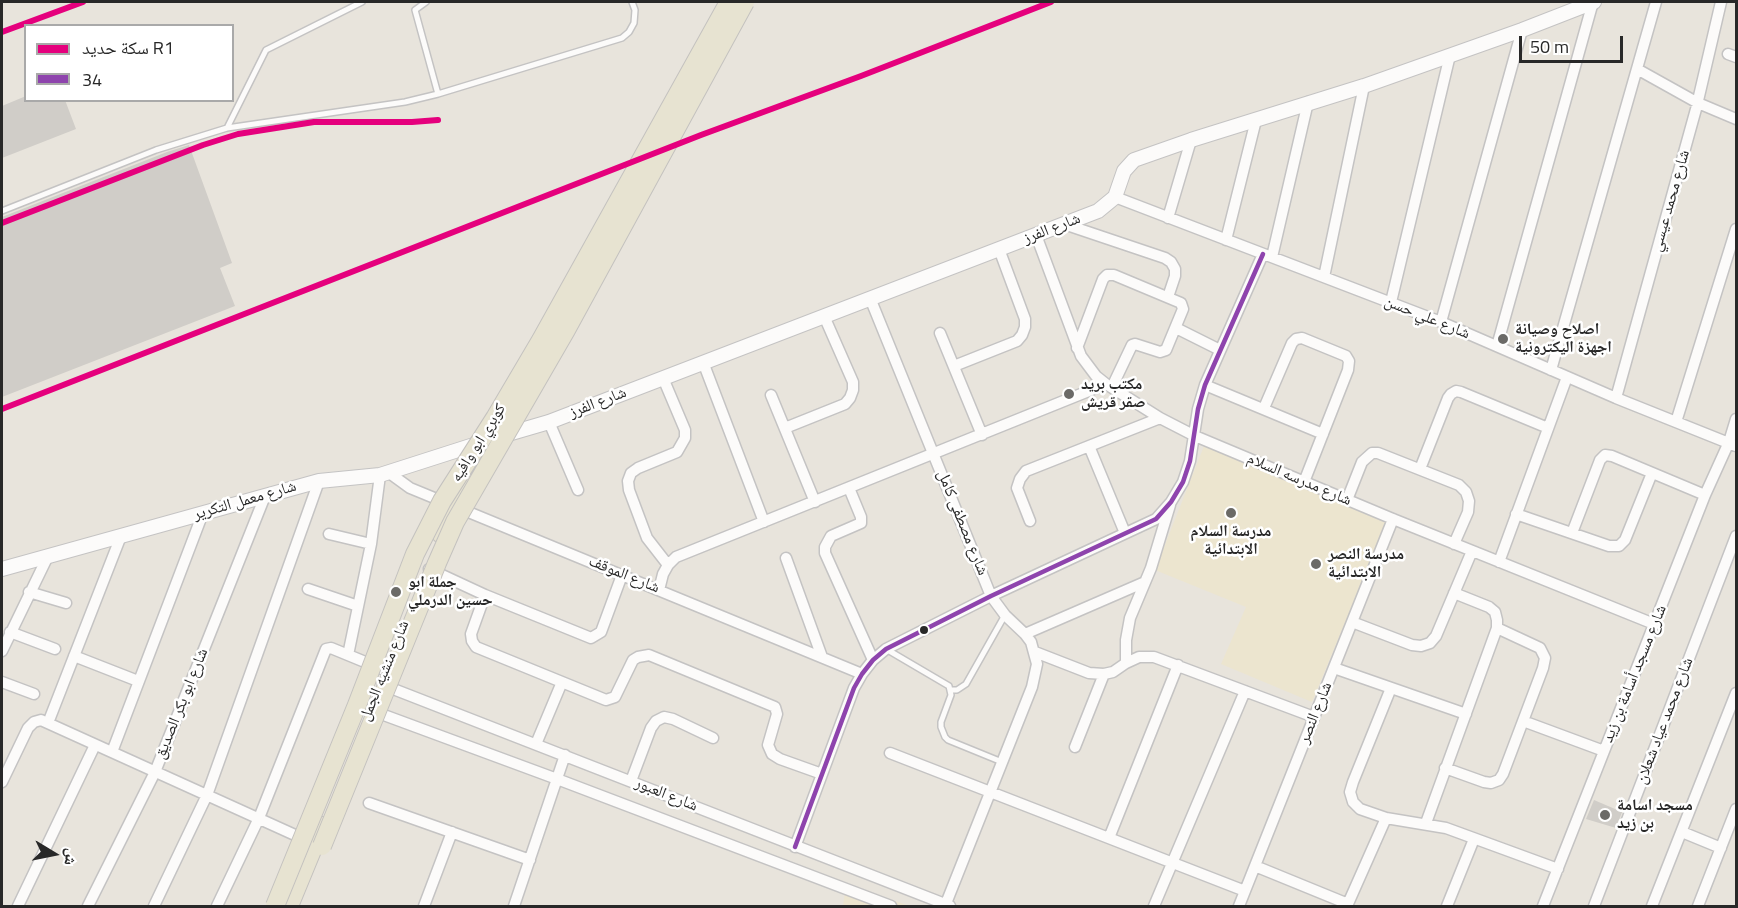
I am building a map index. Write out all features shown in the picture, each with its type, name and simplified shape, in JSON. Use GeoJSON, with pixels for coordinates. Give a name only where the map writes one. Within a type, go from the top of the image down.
{"type":"FeatureCollection","features":[{"type":"Feature","properties":{"kind":"main road","name":"كوبري ابو وافيه"},"geometry":{"type":"LineString","coordinates":[[275,906],[419,545],[442,501],[541,340],[729,2]]}},
{"type":"Feature","properties":{"kind":"main road","name":"كوبري ابو وافيه"},"geometry":{"type":"LineString","coordinates":[[318,845],[455,522],[566,330],[745,2]]}},
{"type":"Feature","properties":{"kind":"main road","name":"شارع منشيه الجمل"},"geometry":{"type":"LineString","coordinates":[[289,906],[318,845],[425,568],[453,506],[490,440]]}},
{"type":"Feature","properties":{"kind":"main road","name":"شارع منشيه الجمل"},"geometry":{"type":"LineString","coordinates":[[300,906],[318,845]]}},
{"type":"Feature","properties":{"kind":"street"},"geometry":{"type":"LineString","coordinates":[[1115,197],[1124,171],[1134,160],[1308,102],[1364,86],[1594,2]]}},
{"type":"Feature","properties":{"kind":"street"},"geometry":{"type":"LineString","coordinates":[[1497,346],[1594,2]]}},
{"type":"Feature","properties":{"kind":"street"},"geometry":{"type":"LineString","coordinates":[[1551,370],[1656,2]]}},
{"type":"Feature","properties":{"kind":"street","name":"شارع محمد عيسي"},"geometry":{"type":"LineString","coordinates":[[1616,399],[1698,103],[1721,2]]}},
{"type":"Feature","properties":{"kind":"street"},"geometry":{"type":"LineString","coordinates":[[1442,322],[1522,30]]}},
{"type":"Feature","properties":{"kind":"street"},"geometry":{"type":"LineString","coordinates":[[1390,302],[1450,55]]}},
{"type":"Feature","properties":{"kind":"street"},"geometry":{"type":"LineString","coordinates":[[1637,69],[1698,103],[1737,119]]}},
{"type":"Feature","properties":{"kind":"street"},"geometry":{"type":"LineString","coordinates":[[1324,277],[1364,86]]}},
{"type":"Feature","properties":{"kind":"street"},"geometry":{"type":"LineString","coordinates":[[795,847],[854,688],[873,660],[886,650],[991,596],[1156,519],[1171,502],[1183,482],[1190,461],[1198,409],[1205,385],[1267,255],[1308,102]]}},
{"type":"Feature","properties":{"kind":"street"},"geometry":{"type":"LineString","coordinates":[[1227,240],[1256,120]]}},
{"type":"Feature","properties":{"kind":"street"},"geometry":{"type":"LineString","coordinates":[[1168,218],[1191,140]]}},
{"type":"Feature","properties":{"kind":"street","name":"شارع علي حسن"},"geometry":{"type":"LineString","coordinates":[[1115,197],[1442,322],[1616,399],[1733,444]]}},
{"type":"Feature","properties":{"kind":"street","name":"شارع الفرز"},"geometry":{"type":"LineString","coordinates":[[490,440],[549,422],[1098,211],[1115,197]]}},
{"type":"Feature","properties":{"kind":"street"},"geometry":{"type":"LineString","coordinates":[[1064,224],[1171,262],[1175,276],[1168,297]]}},
{"type":"Feature","properties":{"kind":"street"},"geometry":{"type":"LineString","coordinates":[[1676,422],[1737,229]]}},
{"type":"Feature","properties":{"kind":"street","name":"شارع مدرسه السلام"},"geometry":{"type":"LineString","coordinates":[[1036,235],[1077,348],[1087,367],[1109,386],[1160,418],[1195,436],[1654,624]]}},
{"type":"Feature","properties":{"kind":"street"},"geometry":{"type":"LineString","coordinates":[[954,366],[1017,341],[1022,335],[1025,319],[999,249]]}},
{"type":"Feature","properties":{"kind":"street"},"geometry":{"type":"LineString","coordinates":[[659,590],[668,565],[676,558],[1109,386],[1132,345],[1156,352],[1163,352],[1168,347],[1183,306],[1179,301],[1114,275],[1107,275],[1103,279],[1077,348]]}},
{"type":"Feature","properties":{"kind":"street","name":"شارع مصطفى كامل"},"geometry":{"type":"LineString","coordinates":[[870,298],[991,596],[1005,615],[1025,634],[1035,652]]}},
{"type":"Feature","properties":{"kind":"street"},"geometry":{"type":"LineString","coordinates":[[785,428],[845,404],[853,390],[853,382],[824,316]]}},
{"type":"Feature","properties":{"kind":"street"},"geometry":{"type":"LineString","coordinates":[[1176,328],[1220,350]]}},
{"type":"Feature","properties":{"kind":"street"},"geometry":{"type":"LineString","coordinates":[[940,333],[982,435]]}},
{"type":"Feature","properties":{"kind":"street"},"geometry":{"type":"LineString","coordinates":[[1264,408],[1292,343],[1296,339],[1302,338],[1341,353],[1349,361],[1348,370],[1304,482]]}},
{"type":"Feature","properties":{"kind":"street"},"geometry":{"type":"LineString","coordinates":[[704,362],[765,522]]}},
{"type":"Feature","properties":{"kind":"street"},"geometry":{"type":"LineString","coordinates":[[1499,562],[1567,376]]}},
{"type":"Feature","properties":{"kind":"street"},"geometry":{"type":"LineString","coordinates":[[663,378],[685,430],[685,438],[677,452],[631,473],[628,490],[647,538],[668,565]]}},
{"type":"Feature","properties":{"kind":"street"},"geometry":{"type":"LineString","coordinates":[[1205,385],[1323,434]]}},
{"type":"Feature","properties":{"kind":"street"},"geometry":{"type":"LineString","coordinates":[[1420,469],[1448,398],[1456,391],[1548,428]]}},
{"type":"Feature","properties":{"kind":"street"},"geometry":{"type":"LineString","coordinates":[[771,395],[815,502]]}},
{"type":"Feature","properties":{"kind":"street"},"geometry":{"type":"LineString","coordinates":[[1030,521],[1017,488],[1020,478],[1026,471],[1160,418]]}},
{"type":"Feature","properties":{"kind":"street","name":"شارع مسجد أسامة بن زيد"},"geometry":{"type":"LineString","coordinates":[[1543,906],[1705,495],[1733,444],[1737,419]]}},
{"type":"Feature","properties":{"kind":"street"},"geometry":{"type":"LineString","coordinates":[[549,422],[578,490]]}},
{"type":"Feature","properties":{"kind":"street","name":"شارع معمل التكرير"},"geometry":{"type":"LineString","coordinates":[[2,569],[319,481],[384,474],[490,440]]}},
{"type":"Feature","properties":{"kind":"street"},"geometry":{"type":"LineString","coordinates":[[1089,446],[1125,533]]}},
{"type":"Feature","properties":{"kind":"street"},"geometry":{"type":"LineString","coordinates":[[1347,500],[1362,462],[1372,453],[1378,453],[1420,469],[1458,485],[1466,492],[1469,501],[1468,512],[1454,544]]}},
{"type":"Feature","properties":{"kind":"street"},"geometry":{"type":"LineString","coordinates":[[1572,532],[1602,457],[1609,455],[1705,495]]}},
{"type":"Feature","properties":{"kind":"street"},"geometry":{"type":"LineString","coordinates":[[1516,514],[1614,547],[1623,544],[1652,473]]}},
{"type":"Feature","properties":{"kind":"street"},"geometry":{"type":"LineString","coordinates":[[217,906],[259,818],[325,652],[331,648],[348,655],[384,474]]}},
{"type":"Feature","properties":{"kind":"street","name":"شارع الموقف"},"geometry":{"type":"LineString","coordinates":[[384,474],[453,506],[862,674]]}},
{"type":"Feature","properties":{"kind":"street"},"geometry":{"type":"LineString","coordinates":[[154,906],[207,795],[319,481]]}},
{"type":"Feature","properties":{"kind":"street"},"geometry":{"type":"LineString","coordinates":[[849,488],[861,517],[861,523],[831,536],[825,547],[825,553],[873,660]]}},
{"type":"Feature","properties":{"kind":"street","name":"شارع ابو بكر الصديق"},"geometry":{"type":"LineString","coordinates":[[88,906],[155,772],[265,496]]}},
{"type":"Feature","properties":{"kind":"street"},"geometry":{"type":"LineString","coordinates":[[1126,663],[1126,640],[1130,618],[1145,582],[1171,502]]}},
{"type":"Feature","properties":{"kind":"street"},"geometry":{"type":"LineString","coordinates":[[112,752],[203,513]]}},
{"type":"Feature","properties":{"kind":"street","name":"شارع النصر"},"geometry":{"type":"LineString","coordinates":[[1239,906],[1393,519]]}},
{"type":"Feature","properties":{"kind":"street"},"geometry":{"type":"LineString","coordinates":[[329,534],[371,544]]}},
{"type":"Feature","properties":{"kind":"street"},"geometry":{"type":"LineString","coordinates":[[48,723],[121,536]]}},
{"type":"Feature","properties":{"kind":"street","name":"شارع محمد عياد شعلان"},"geometry":{"type":"LineString","coordinates":[[1594,906],[1737,536]]}},
{"type":"Feature","properties":{"kind":"street"},"geometry":{"type":"LineString","coordinates":[[1352,622],[1412,645],[1421,646],[1430,643],[1436,636],[1472,551]]}},
{"type":"Feature","properties":{"kind":"street"},"geometry":{"type":"LineString","coordinates":[[2,651],[48,556]]}},
{"type":"Feature","properties":{"kind":"street"},"geometry":{"type":"LineString","coordinates":[[786,558],[822,657]]}},
{"type":"Feature","properties":{"kind":"street"},"geometry":{"type":"LineString","coordinates":[[425,568],[591,638],[601,632],[622,575]]}},
{"type":"Feature","properties":{"kind":"street"},"geometry":{"type":"LineString","coordinates":[[1025,634],[1145,582]]}},
{"type":"Feature","properties":{"kind":"street"},"geometry":{"type":"LineString","coordinates":[[308,589],[358,606]]}},
{"type":"Feature","properties":{"kind":"street"},"geometry":{"type":"LineString","coordinates":[[29,592],[66,603]]}},
{"type":"Feature","properties":{"kind":"street"},"geometry":{"type":"LineString","coordinates":[[1426,824],[1497,628],[1495,612],[1489,607],[1454,593]]}},
{"type":"Feature","properties":{"kind":"street"},"geometry":{"type":"LineString","coordinates":[[485,595],[471,634],[471,641],[476,646],[602,699],[611,699],[618,693],[633,660],[649,655],[775,707],[777,714],[768,745],[772,754],[822,774]]}},
{"type":"Feature","properties":{"kind":"street"},"geometry":{"type":"LineString","coordinates":[[1445,768],[1484,782],[1491,783],[1498,780],[1503,774],[1543,668],[1545,658],[1540,648],[1497,628]]}},
{"type":"Feature","properties":{"kind":"street"},"geometry":{"type":"LineString","coordinates":[[10,632],[55,649]]}},
{"type":"Feature","properties":{"kind":"street"},"geometry":{"type":"LineString","coordinates":[[1035,652],[1089,673],[1104,674],[1113,672],[1139,657],[1154,657],[1314,717]]}},
{"type":"Feature","properties":{"kind":"street"},"geometry":{"type":"LineString","coordinates":[[947,906],[1032,687],[1037,664],[1035,652]]}},
{"type":"Feature","properties":{"kind":"street","name":"شارع العبور"},"geometry":{"type":"LineString","coordinates":[[348,655],[384,677],[536,744],[947,906]]}},
{"type":"Feature","properties":{"kind":"street"},"geometry":{"type":"LineString","coordinates":[[74,656],[138,681]]}},
{"type":"Feature","properties":{"kind":"street"},"geometry":{"type":"LineString","coordinates":[[1108,838],[1178,665]]}},
{"type":"Feature","properties":{"kind":"street"},"geometry":{"type":"LineString","coordinates":[[1334,668],[1466,714]]}},
{"type":"Feature","properties":{"kind":"street"},"geometry":{"type":"LineString","coordinates":[[1075,747],[1104,674]]}},
{"type":"Feature","properties":{"kind":"street"},"geometry":{"type":"LineString","coordinates":[[2,682],[34,694]]}},
{"type":"Feature","properties":{"kind":"street"},"geometry":{"type":"LineString","coordinates":[[536,744],[562,682]]}},
{"type":"Feature","properties":{"kind":"street"},"geometry":{"type":"LineString","coordinates":[[1391,688],[1350,792],[1353,802],[1360,809],[1386,818],[1446,828],[1558,869]]}},
{"type":"Feature","properties":{"kind":"street"},"geometry":{"type":"LineString","coordinates":[[1154,906],[1245,691]]}},
{"type":"Feature","properties":{"kind":"street"},"geometry":{"type":"LineString","coordinates":[[1652,906],[1737,693]]}},
{"type":"Feature","properties":{"kind":"street","name":"شارع العبور"},"geometry":{"type":"LineString","coordinates":[[370,710],[557,778],[891,906]]}},
{"type":"Feature","properties":{"kind":"street"},"geometry":{"type":"LineString","coordinates":[[631,781],[651,728],[656,721],[664,717],[673,719],[713,738]]}},
{"type":"Feature","properties":{"kind":"street"},"geometry":{"type":"LineString","coordinates":[[2,782],[28,728],[41,720],[318,845]]}},
{"type":"Feature","properties":{"kind":"street"},"geometry":{"type":"LineString","coordinates":[[1523,721],[1604,751]]}},
{"type":"Feature","properties":{"kind":"street"},"geometry":{"type":"LineString","coordinates":[[18,906],[95,745]]}},
{"type":"Feature","properties":{"kind":"street"},"geometry":{"type":"LineString","coordinates":[[890,753],[1245,891]]}},
{"type":"Feature","properties":{"kind":"street"},"geometry":{"type":"LineString","coordinates":[[514,906],[565,755]]}},
{"type":"Feature","properties":{"kind":"street"},"geometry":{"type":"LineString","coordinates":[[369,803],[530,860]]}},
{"type":"Feature","properties":{"kind":"street"},"geometry":{"type":"LineString","coordinates":[[1698,906],[1737,809]]}},
{"type":"Feature","properties":{"kind":"street"},"geometry":{"type":"LineString","coordinates":[[1255,866],[1348,905],[1386,818]]}},
{"type":"Feature","properties":{"kind":"street"},"geometry":{"type":"LineString","coordinates":[[424,906],[452,832]]}},
{"type":"Feature","properties":{"kind":"street"},"geometry":{"type":"LineString","coordinates":[[1682,832],[1721,848]]}},
{"type":"Feature","properties":{"kind":"street"},"geometry":{"type":"LineString","coordinates":[[1448,906],[1474,839]]}},
{"type":"Feature","properties":{"kind":"lane"},"geometry":{"type":"LineString","coordinates":[[227,128],[267,50],[362,2]]}},
{"type":"Feature","properties":{"kind":"lane"},"geometry":{"type":"LineString","coordinates":[[426,2],[415,10],[438,94]]}},
{"type":"Feature","properties":{"kind":"lane"},"geometry":{"type":"LineString","coordinates":[[2,211],[156,150],[227,128],[405,102],[622,38],[629,32],[634,22],[635,10],[632,2]]}},
{"type":"Feature","properties":{"kind":"lane"},"geometry":{"type":"LineString","coordinates":[[951,690],[957,690],[966,684],[1005,615]]}},
{"type":"Feature","properties":{"kind":"lane"},"geometry":{"type":"LineString","coordinates":[[886,650],[947,683],[951,690],[950,700],[941,722],[945,737],[1003,762]]}},
{"type":"Feature","properties":{"kind":"shaded area"},"geometry":{"type":"Polygon","coordinates":[[[1204,446],[1387,522],[1312,702],[1221,664],[1246,607],[1155,570],[1204,446]]]}},
{"type":"Feature","properties":{"kind":"shaded area"},"geometry":{"type":"Polygon","coordinates":[[[846,885],[910,906],[843,906],[846,885]]]}},
{"type":"Feature","properties":{"kind":"building"},"geometry":{"type":"Polygon","coordinates":[[[24,97],[24,102],[66,102],[76,129],[2,158],[2,106],[24,97]]]}},
{"type":"Feature","properties":{"kind":"building"},"geometry":{"type":"Polygon","coordinates":[[[189,145],[232,263],[220,268],[235,306],[2,397],[2,217],[189,145]]]}},
{"type":"Feature","properties":{"kind":"building","name":"مسجد اسامة بن زيد"},"geometry":{"type":"Polygon","coordinates":[[[1594,800],[1622,812],[1616,828],[1586,819],[1594,800]]]}},
{"type":"Feature","properties":{"kind":"rail line","name":"R1"},"geometry":{"type":"LineString","coordinates":[[2,32],[83,2]]}},
{"type":"Feature","properties":{"kind":"rail line","name":"R1"},"geometry":{"type":"LineString","coordinates":[[2,409],[701,135],[1051,2]]}},
{"type":"Feature","properties":{"kind":"rail line","name":"R1"},"geometry":{"type":"LineString","coordinates":[[2,223],[203,145],[238,134],[314,122],[438,120]]}},
{"type":"Feature","properties":{"kind":"transit line","name":"34"},"geometry":{"type":"LineString","coordinates":[[795,847],[854,688],[873,660],[886,649],[991,596],[1156,519],[1171,502],[1183,482],[1190,461],[1198,409],[1205,385],[1263,254]]}},
{"type":"Feature","properties":{"kind":"place","name":"اصلاح وصيانة اجهزة اليكترونية"},"geometry":{"type":"Point","coordinates":[1503,339]}},
{"type":"Feature","properties":{"kind":"place","name":"مكتب بريد صقر قريش"},"geometry":{"type":"Point","coordinates":[1069,394]}},
{"type":"Feature","properties":{"kind":"place","name":"مدرسة السلام الابتدائية"},"geometry":{"type":"Point","coordinates":[1231,513]}},
{"type":"Feature","properties":{"kind":"place","name":"مدرسة النصر الابتدائية"},"geometry":{"type":"Point","coordinates":[1316,564]}},
{"type":"Feature","properties":{"kind":"place","name":"جملة ابو حسين الدرملي"},"geometry":{"type":"Point","coordinates":[396,592]}},
{"type":"Feature","properties":{"kind":"place","name":"مسجد اسامة بن زيد"},"geometry":{"type":"Point","coordinates":[1605,815]}}]}
